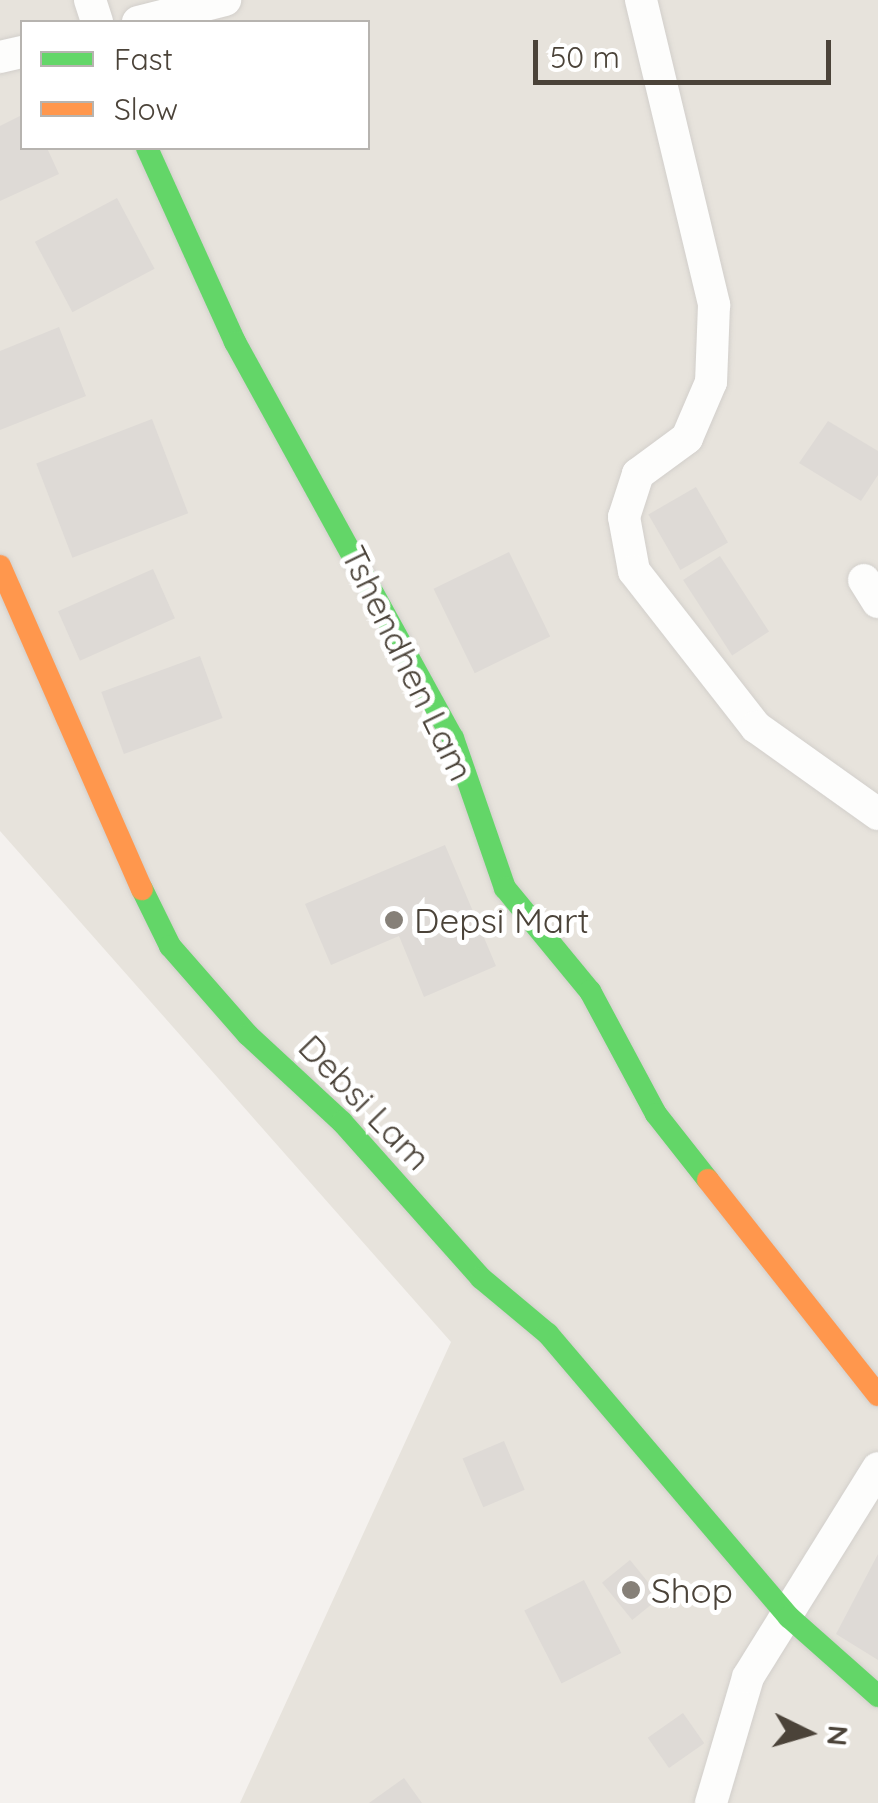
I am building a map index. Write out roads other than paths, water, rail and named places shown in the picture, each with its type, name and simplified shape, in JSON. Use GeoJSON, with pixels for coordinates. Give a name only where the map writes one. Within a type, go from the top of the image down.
{"type":"FeatureCollection","features":[{"type":"Feature","properties":{"kind":"street"},"geometry":{"type":"LineString","coordinates":[[146,20],[226,0]]}},
{"type":"Feature","properties":{"kind":"street"},"geometry":{"type":"LineString","coordinates":[[641,0],[714,305],[711,382],[687,438],[638,474],[624,517],[634,571],[756,726],[878,814]]}},
{"type":"Feature","properties":{"kind":"street","name":"Tshendhen Lam"},"geometry":{"type":"LineString","coordinates":[[148,150],[235,342],[454,738],[505,888],[590,991],[656,1114],[878,1395]]}},
{"type":"Feature","properties":{"kind":"street","name":"Debsi Lam"},"geometry":{"type":"LineString","coordinates":[[0,566],[90,785],[170,946],[248,1035],[342,1122],[481,1278],[548,1334],[789,1617],[878,1696]]}},
{"type":"Feature","properties":{"kind":"street"},"geometry":{"type":"LineString","coordinates":[[711,1803],[748,1677],[789,1617],[878,1468]]}},
{"type":"Feature","properties":{"kind":"place","name":"Depsi Mart"},"geometry":{"type":"Point","coordinates":[394,920]}},
{"type":"Feature","properties":{"kind":"place","name":"Shop"},"geometry":{"type":"Point","coordinates":[631,1590]}}]}
